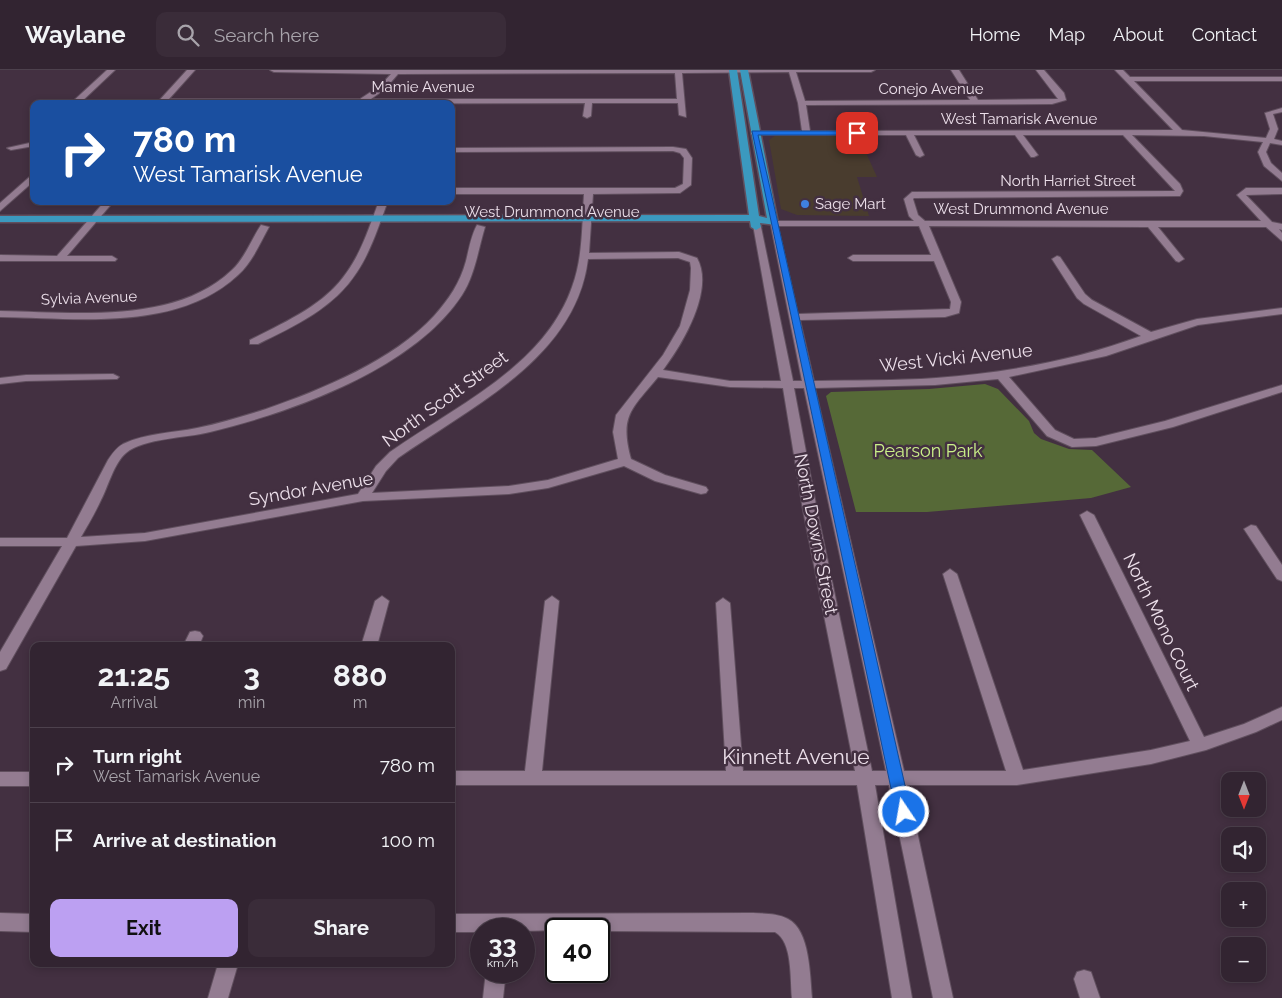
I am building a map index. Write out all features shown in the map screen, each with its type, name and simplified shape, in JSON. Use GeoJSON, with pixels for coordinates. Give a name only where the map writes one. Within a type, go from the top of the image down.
{"type":"FeatureCollection","features":[{"type":"Feature","properties":{"kind":"main road","name":"North Downs Street"},"geometry":{"type":"LineString","coordinates":[[733,71],[755,223]]}},
{"type":"Feature","properties":{"kind":"main road","name":"North Downs Street"},"geometry":{"type":"LineString","coordinates":[[744,71],[773,223]]}},
{"type":"Feature","properties":{"kind":"main road","name":"West Drummond Avenue"},"geometry":{"type":"LineString","coordinates":[[0,219],[264,228],[375,223],[480,227],[635,219],[755,223]]}},
{"type":"Feature","properties":{"kind":"main road","name":"West Drummond Avenue"},"geometry":{"type":"LineString","coordinates":[[0,226],[146,219],[375,223],[773,223]]}},
{"type":"Feature","properties":{"kind":"street"},"geometry":{"type":"LineString","coordinates":[[78,100],[111,70]]}},
{"type":"Feature","properties":{"kind":"street"},"geometry":{"type":"LineString","coordinates":[[164,100],[192,70]]}},
{"type":"Feature","properties":{"kind":"street"},"geometry":{"type":"LineString","coordinates":[[274,70],[871,70]]}},
{"type":"Feature","properties":{"kind":"street"},"geometry":{"type":"LineString","coordinates":[[955,70],[975,102]]}},
{"type":"Feature","properties":{"kind":"street","name":"Conejo Avenue"},"geometry":{"type":"LineString","coordinates":[[802,103],[1060,101],[1063,99],[1040,70]]}},
{"type":"Feature","properties":{"kind":"street"},"geometry":{"type":"LineString","coordinates":[[1120,70],[1178,131]]}},
{"type":"Feature","properties":{"kind":"street"},"geometry":{"type":"LineString","coordinates":[[364,100],[383,88],[397,71]]}},
{"type":"Feature","properties":{"kind":"street"},"geometry":{"type":"LineString","coordinates":[[678,71],[683,115]]}},
{"type":"Feature","properties":{"kind":"street"},"geometry":{"type":"LineString","coordinates":[[792,71],[802,103],[806,133]]}},
{"type":"Feature","properties":{"kind":"street"},"geometry":{"type":"LineString","coordinates":[[1128,79],[1282,79]]}},
{"type":"Feature","properties":{"kind":"street","name":"Mamie Avenue"},"geometry":{"type":"LineString","coordinates":[[455,101],[682,100]]}},
{"type":"Feature","properties":{"kind":"street"},"geometry":{"type":"LineString","coordinates":[[492,110],[495,101]]}},
{"type":"Feature","properties":{"kind":"street"},"geometry":{"type":"LineString","coordinates":[[587,116],[589,101]]}},
{"type":"Feature","properties":{"kind":"street"},"geometry":{"type":"LineString","coordinates":[[1282,110],[1269,113],[1278,130],[1262,150],[1264,158],[1282,178]]}},
{"type":"Feature","properties":{"kind":"street","name":"West Tamarisk Avenue"},"geometry":{"type":"LineString","coordinates":[[755,133],[1125,133],[1178,131],[1234,134],[1282,143]]}},
{"type":"Feature","properties":{"kind":"street"},"geometry":{"type":"LineString","coordinates":[[908,133],[920,154]]}},
{"type":"Feature","properties":{"kind":"street"},"geometry":{"type":"LineString","coordinates":[[1016,133],[1034,155]]}},
{"type":"Feature","properties":{"kind":"street","name":"North Harriet Street"},"geometry":{"type":"LineString","coordinates":[[924,224],[913,212],[908,199],[912,195],[1177,194],[1179,191],[1177,186],[1125,133]]}},
{"type":"Feature","properties":{"kind":"street"},"geometry":{"type":"LineString","coordinates":[[11,148],[30,145]]}},
{"type":"Feature","properties":{"kind":"street"},"geometry":{"type":"LineString","coordinates":[[455,150],[678,150],[687,154],[688,158],[687,185],[681,190],[589,192],[455,191]]}},
{"type":"Feature","properties":{"kind":"street"},"geometry":{"type":"LineString","coordinates":[[0,208],[30,180]]}},
{"type":"Feature","properties":{"kind":"street"},"geometry":{"type":"LineString","coordinates":[[1282,191],[1246,192],[1241,195],[1282,238]]}},
{"type":"Feature","properties":{"kind":"street","name":"North Scott Street"},"geometry":{"type":"LineString","coordinates":[[363,497],[381,469],[394,455],[500,384],[540,346],[568,310],[578,288],[584,256],[589,192]]}},
{"type":"Feature","properties":{"kind":"street"},"geometry":{"type":"LineString","coordinates":[[60,258],[106,205]]}},
{"type":"Feature","properties":{"kind":"street"},"geometry":{"type":"LineString","coordinates":[[254,342],[305,315],[333,295],[353,270],[382,205]]}},
{"type":"Feature","properties":{"kind":"street","name":"West Drummond Avenue"},"geometry":{"type":"LineString","coordinates":[[1269,224],[1282,220]]}},
{"type":"Feature","properties":{"kind":"street","name":"North Downs Street"},"geometry":{"type":"LineString","coordinates":[[755,223],[788,386],[810,510],[865,779],[902,998]]}},
{"type":"Feature","properties":{"kind":"street","name":"North Downs Street"},"geometry":{"type":"LineString","coordinates":[[773,223],[897,780],[943,998]]}},
{"type":"Feature","properties":{"kind":"street","name":"West Drummond Avenue"},"geometry":{"type":"LineString","coordinates":[[773,223],[1269,224],[1282,226]]}},
{"type":"Feature","properties":{"kind":"street"},"geometry":{"type":"LineString","coordinates":[[794,316],[945,314],[955,311],[957,306],[924,224]]}},
{"type":"Feature","properties":{"kind":"street"},"geometry":{"type":"LineString","coordinates":[[1151,224],[1179,259]]}},
{"type":"Feature","properties":{"kind":"street"},"geometry":{"type":"LineString","coordinates":[[0,665],[72,542],[109,474],[113,460],[119,452],[132,445],[206,430],[262,413],[333,386],[391,355],[419,335],[457,295],[465,279],[480,227]]}},
{"type":"Feature","properties":{"kind":"street","name":"Sylvia Avenue"},"geometry":{"type":"LineString","coordinates":[[0,314],[125,314],[149,310],[194,298],[212,290],[237,271],[264,228]]}},
{"type":"Feature","properties":{"kind":"street"},"geometry":{"type":"LineString","coordinates":[[584,256],[684,256],[694,260],[696,265],[695,297],[684,330],[657,373],[629,406],[620,423],[619,438],[625,461],[660,478],[701,490]]}},
{"type":"Feature","properties":{"kind":"street"},"geometry":{"type":"LineString","coordinates":[[0,258],[112,259]]}},
{"type":"Feature","properties":{"kind":"street"},"geometry":{"type":"LineString","coordinates":[[854,258],[937,258]]}},
{"type":"Feature","properties":{"kind":"street"},"geometry":{"type":"LineString","coordinates":[[1058,259],[1081,296],[1088,302],[1150,336]]}},
{"type":"Feature","properties":{"kind":"street","name":"West Vicki Avenue"},"geometry":{"type":"LineString","coordinates":[[657,373],[730,384],[788,386],[936,382],[1001,375],[1102,354],[1150,336],[1212,319],[1282,311]]}},
{"type":"Feature","properties":{"kind":"street"},"geometry":{"type":"LineString","coordinates":[[1001,375],[1051,434],[1072,443],[1096,442],[1169,424],[1282,388]]}},
{"type":"Feature","properties":{"kind":"street"},"geometry":{"type":"LineString","coordinates":[[0,381],[26,378],[113,377]]}},
{"type":"Feature","properties":{"kind":"street","name":"Syndor Avenue"},"geometry":{"type":"LineString","coordinates":[[0,542],[72,542],[171,534],[363,497],[509,490],[548,484],[594,472],[625,461]]}},
{"type":"Feature","properties":{"kind":"street","name":"North Mono Court"},"geometry":{"type":"LineString","coordinates":[[1087,515],[1200,745]]}},
{"type":"Feature","properties":{"kind":"street"},"geometry":{"type":"LineString","coordinates":[[1251,529],[1282,576]]}},
{"type":"Feature","properties":{"kind":"street"},"geometry":{"type":"LineString","coordinates":[[950,574],[1017,778]]}},
{"type":"Feature","properties":{"kind":"street"},"geometry":{"type":"LineString","coordinates":[[370,642],[382,601]]}},
{"type":"Feature","properties":{"kind":"street"},"geometry":{"type":"LineString","coordinates":[[533,779],[552,601]]}},
{"type":"Feature","properties":{"kind":"street"},"geometry":{"type":"LineString","coordinates":[[723,603],[735,779]]}},
{"type":"Feature","properties":{"kind":"street","name":"Kinnett Avenue"},"geometry":{"type":"LineString","coordinates":[[455,778],[897,780],[1017,778],[1133,760],[1200,745],[1250,728],[1282,713]]}},
{"type":"Feature","properties":{"kind":"street"},"geometry":{"type":"LineString","coordinates":[[0,779],[30,779]]}},
{"type":"Feature","properties":{"kind":"street"},"geometry":{"type":"LineString","coordinates":[[0,922],[30,923]]}},
{"type":"Feature","properties":{"kind":"street"},"geometry":{"type":"LineString","coordinates":[[535,925],[754,922],[781,925],[792,936],[796,948],[802,998]]}},
{"type":"Feature","properties":{"kind":"street"},"geometry":{"type":"LineString","coordinates":[[455,923],[470,924]]}},
{"type":"Feature","properties":{"kind":"street"},"geometry":{"type":"LineString","coordinates":[[218,998],[227,967]]}},
{"type":"Feature","properties":{"kind":"street"},"geometry":{"type":"LineString","coordinates":[[493,998],[495,983]]}},
{"type":"Feature","properties":{"kind":"shaded area"},"geometry":{"type":"Polygon","coordinates":[[[776,135],[858,135],[877,177],[857,177],[869,216],[797,215],[781,209],[769,140],[776,135]]]}},
{"type":"Feature","properties":{"kind":"green space","name":"Pearson Park"},"geometry":{"type":"Polygon","coordinates":[[[985,384],[998,389],[1029,421],[1034,433],[1041,439],[1069,449],[1092,450],[1131,487],[1091,498],[927,512],[856,512],[826,396],[831,392],[929,389],[985,384]]]}},
{"type":"Feature","properties":{"kind":"place","name":"Sage Mart"},"geometry":{"type":"Point","coordinates":[805,204]}},
{"type":"Feature","properties":{"kind":"route"},"geometry":{"type":"LineString","coordinates":[[857,133],[755,133],[764,169],[773,223],[904,812]]}}]}
